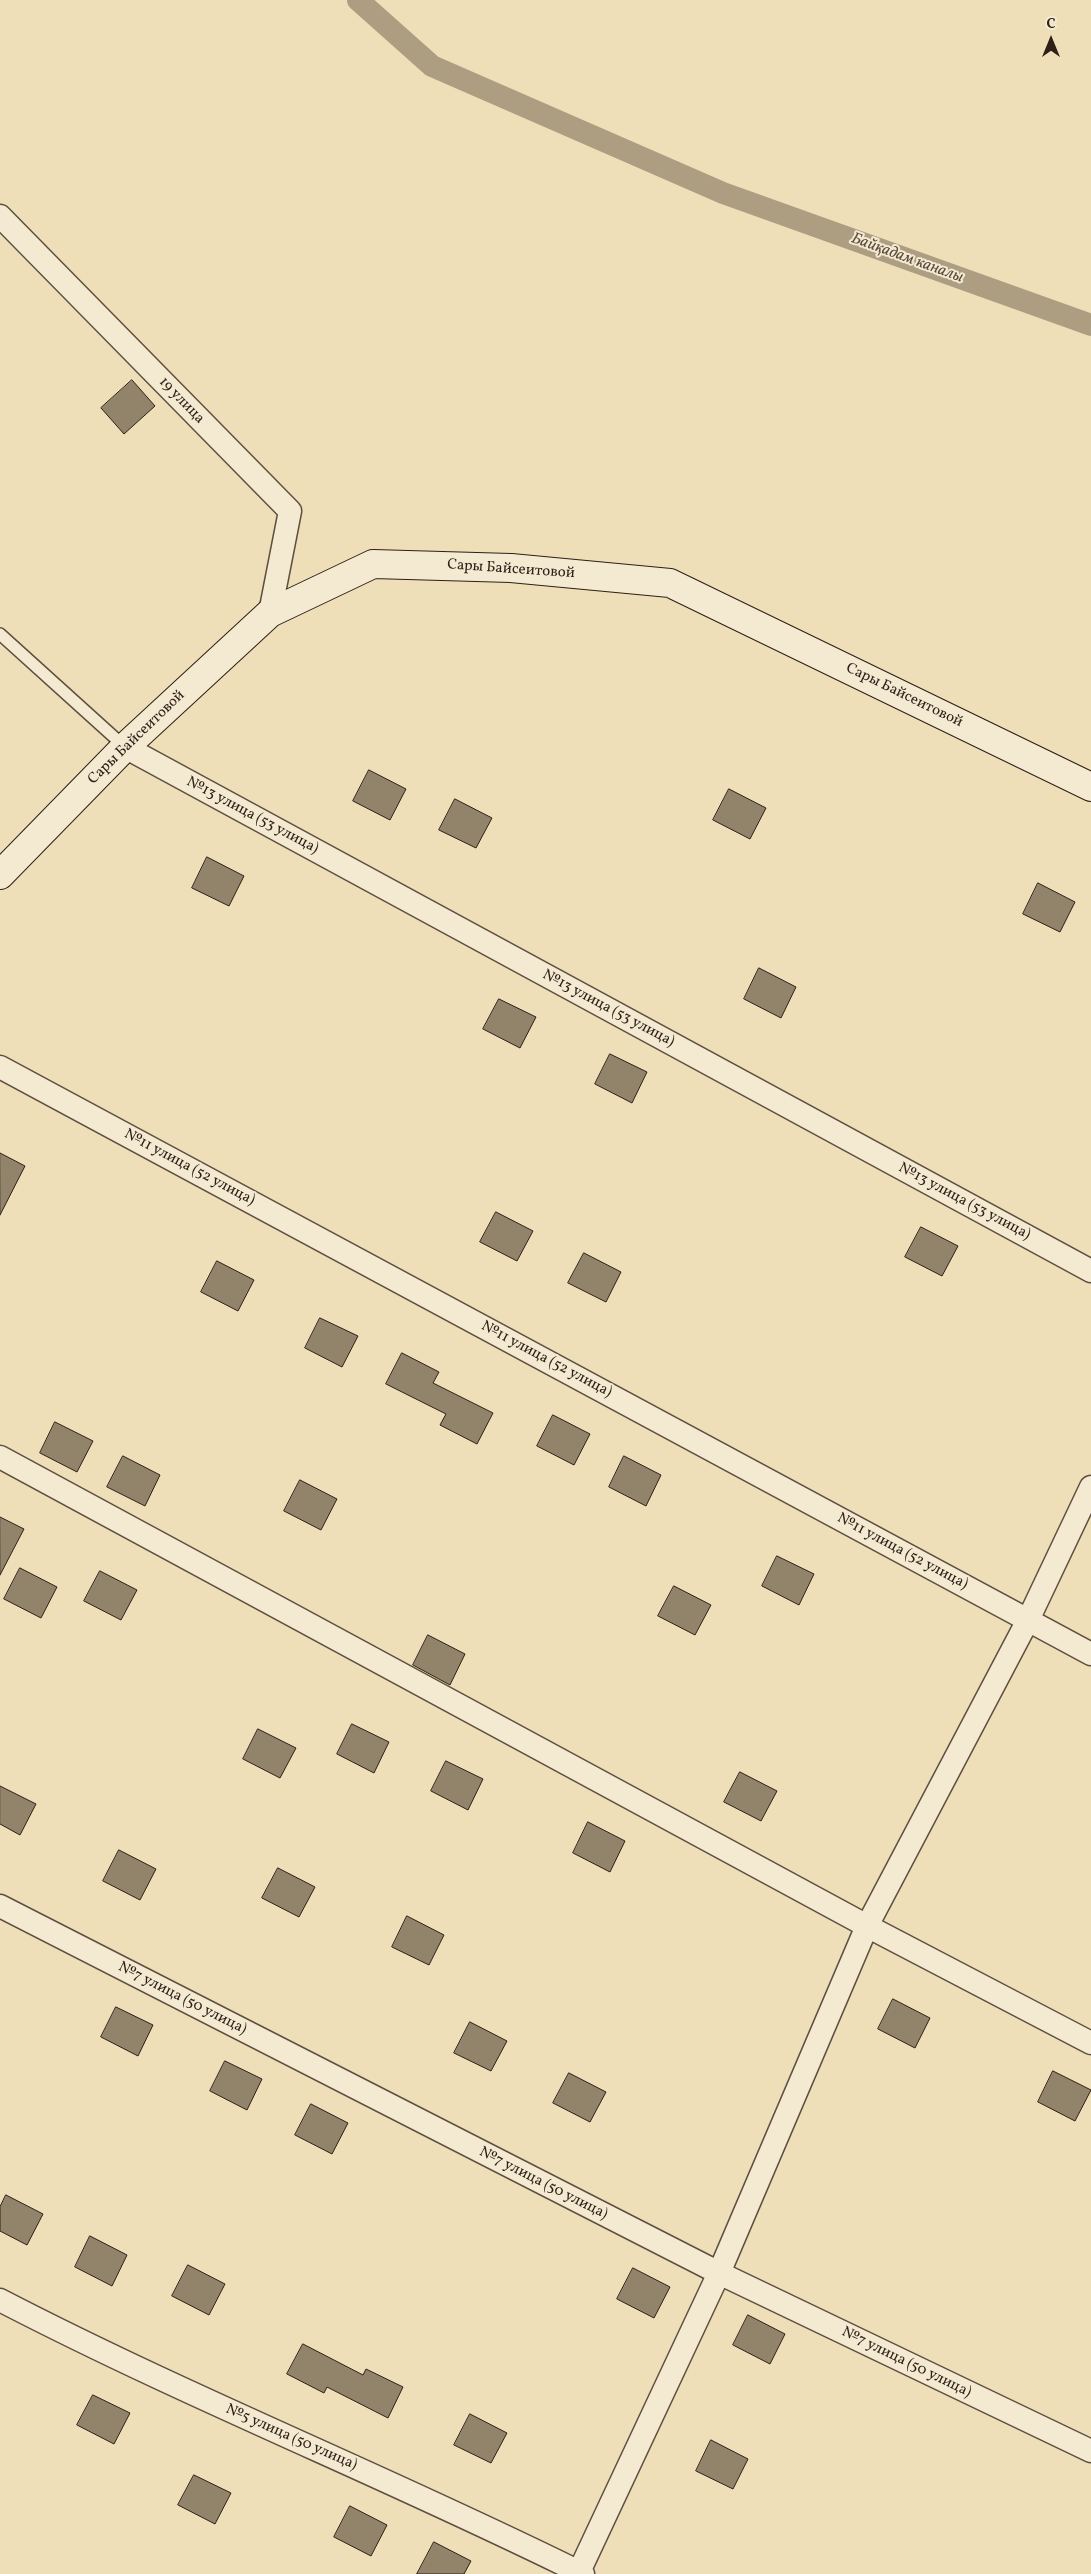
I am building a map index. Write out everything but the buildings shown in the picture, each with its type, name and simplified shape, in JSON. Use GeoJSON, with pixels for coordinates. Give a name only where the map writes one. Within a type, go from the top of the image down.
{"type":"FeatureCollection","features":[{"type":"Feature","properties":{"kind":"street","name":"19 улица"},"geometry":{"type":"LineString","coordinates":[[0,216],[290,512],[270,613]]}},
{"type":"Feature","properties":{"kind":"street","name":"Сары Байсеитовой"},"geometry":{"type":"LineString","coordinates":[[0,875],[125,748],[270,613],[373,564],[511,568],[670,583],[1091,787]]}},
{"type":"Feature","properties":{"kind":"street","name":"№13 улица (53 улица)"},"geometry":{"type":"LineString","coordinates":[[125,748],[1091,1271]]}},
{"type":"Feature","properties":{"kind":"street","name":"№11 улица (52 улица)"},"geometry":{"type":"LineString","coordinates":[[0,1067],[1091,1654]]}},
{"type":"Feature","properties":{"kind":"street"},"geometry":{"type":"LineString","coordinates":[[0,1457],[868,1926],[1091,2043]]}},
{"type":"Feature","properties":{"kind":"street"},"geometry":{"type":"LineString","coordinates":[[580,2573],[719,2273],[868,1926],[1028,1620],[1091,1487]]}},
{"type":"Feature","properties":{"kind":"street","name":"№7 улица (50 улица)"},"geometry":{"type":"LineString","coordinates":[[0,1906],[719,2273],[1091,2451]]}},
{"type":"Feature","properties":{"kind":"street","name":"№5 улица (50 улица)"},"geometry":{"type":"LineString","coordinates":[[0,2300],[87,2345],[478,2523],[580,2573]]}},
{"type":"Feature","properties":{"kind":"lane"},"geometry":{"type":"LineString","coordinates":[[0,634],[125,748]]}},
{"type":"Feature","properties":{"kind":"waterway","name":"Байқадам каналы"},"geometry":{"type":"LineString","coordinates":[[358,0],[432,66],[723,193],[1091,325]]}}]}
